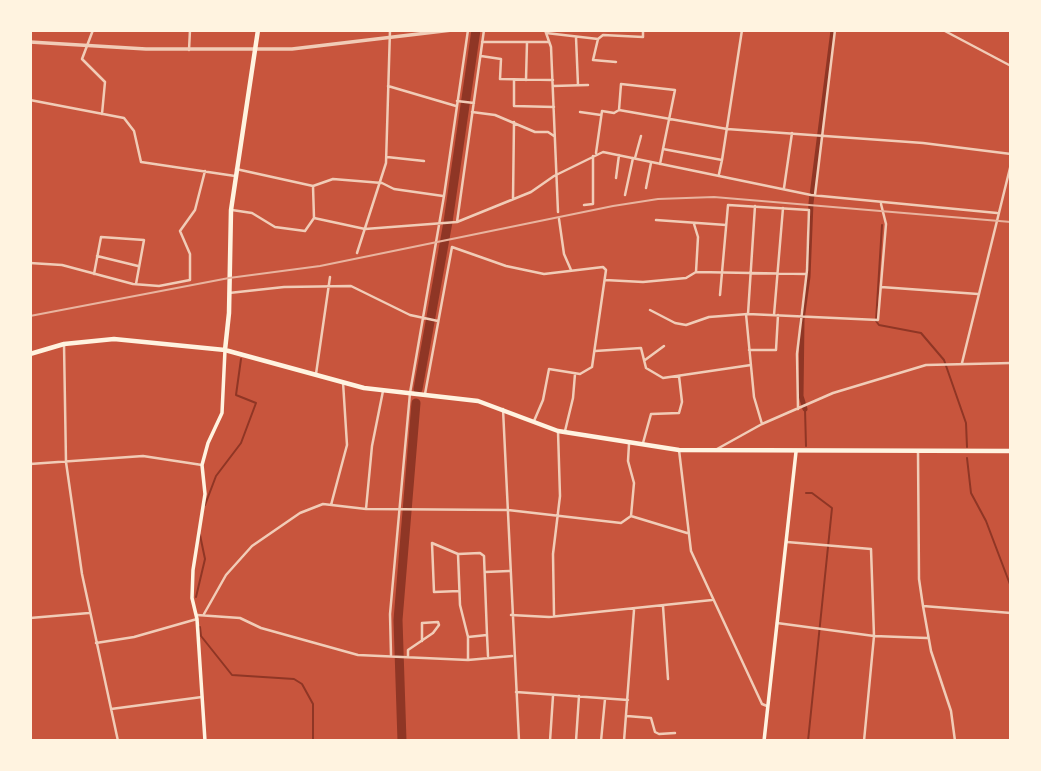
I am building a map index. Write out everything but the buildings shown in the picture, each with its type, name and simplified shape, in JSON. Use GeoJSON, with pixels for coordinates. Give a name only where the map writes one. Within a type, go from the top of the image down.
{"type":"FeatureCollection","features":[{"type":"Feature","properties":{"kind":"main road"},"geometry":{"type":"LineString","coordinates":[[205,741],[192,570],[205,494],[202,465],[208,443],[221,419],[231,210],[258,30]]}},
{"type":"Feature","properties":{"kind":"main road"},"geometry":{"type":"LineString","coordinates":[[30,354],[64,344],[114,339],[225,350],[316,376],[383,391],[467,398],[503,408],[562,431],[679,450],[1011,451]]}},
{"type":"Feature","properties":{"kind":"main road"},"geometry":{"type":"LineString","coordinates":[[764,741],[796,452]]}},
{"type":"Feature","properties":{"kind":"street"},"geometry":{"type":"LineString","coordinates":[[93,30],[82,59],[106,82],[102,114]]}},
{"type":"Feature","properties":{"kind":"street"},"geometry":{"type":"LineString","coordinates":[[189,50],[191,30]]}},
{"type":"Feature","properties":{"kind":"street"},"geometry":{"type":"LineString","coordinates":[[357,253],[382,183],[387,157],[390,30]]}},
{"type":"Feature","properties":{"kind":"street"},"geometry":{"type":"LineString","coordinates":[[30,42],[189,50],[255,50],[303,48],[452,30]]}},
{"type":"Feature","properties":{"kind":"street"},"geometry":{"type":"LineString","coordinates":[[393,655],[390,614],[410,393],[440,222],[468,30]]}},
{"type":"Feature","properties":{"kind":"street"},"geometry":{"type":"LineString","coordinates":[[456,222],[484,30]]}},
{"type":"Feature","properties":{"kind":"street"},"geometry":{"type":"LineString","coordinates":[[610,36],[611,30]]}},
{"type":"Feature","properties":{"kind":"street"},"geometry":{"type":"LineString","coordinates":[[546,32],[598,39],[610,36],[643,37],[643,30]]}},
{"type":"Feature","properties":{"kind":"street"},"geometry":{"type":"LineString","coordinates":[[719,176],[742,30]]}},
{"type":"Feature","properties":{"kind":"street"},"geometry":{"type":"LineString","coordinates":[[813,195],[835,30]]}},
{"type":"Feature","properties":{"kind":"street"},"geometry":{"type":"LineString","coordinates":[[943,30],[1011,66]]}},
{"type":"Feature","properties":{"kind":"street"},"geometry":{"type":"LineString","coordinates":[[546,32],[550,42],[553,80],[554,176],[558,212]]}},
{"type":"Feature","properties":{"kind":"street"},"geometry":{"type":"LineString","coordinates":[[576,37],[578,85]]}},
{"type":"Feature","properties":{"kind":"street"},"geometry":{"type":"LineString","coordinates":[[598,39],[593,60],[616,62]]}},
{"type":"Feature","properties":{"kind":"street"},"geometry":{"type":"LineString","coordinates":[[482,42],[550,42]]}},
{"type":"Feature","properties":{"kind":"street"},"geometry":{"type":"LineString","coordinates":[[526,80],[527,42]]}},
{"type":"Feature","properties":{"kind":"street"},"geometry":{"type":"LineString","coordinates":[[481,56],[501,59],[500,79],[553,80]]}},
{"type":"Feature","properties":{"kind":"street"},"geometry":{"type":"LineString","coordinates":[[514,80],[514,106],[554,107]]}},
{"type":"Feature","properties":{"kind":"street"},"geometry":{"type":"LineString","coordinates":[[619,110],[621,84],[675,90],[660,164]]}},
{"type":"Feature","properties":{"kind":"street"},"geometry":{"type":"LineString","coordinates":[[553,86],[589,85]]}},
{"type":"Feature","properties":{"kind":"street"},"geometry":{"type":"LineString","coordinates":[[388,86],[456,106]]}},
{"type":"Feature","properties":{"kind":"street"},"geometry":{"type":"LineString","coordinates":[[30,100],[124,117],[134,131],[141,162],[235,176]]}},
{"type":"Feature","properties":{"kind":"street"},"geometry":{"type":"LineString","coordinates":[[457,101],[474,103]]}},
{"type":"Feature","properties":{"kind":"street"},"geometry":{"type":"LineString","coordinates":[[584,205],[593,204],[594,155],[602,111],[614,113],[619,110],[727,128],[1011,154]]}},
{"type":"Feature","properties":{"kind":"street"},"geometry":{"type":"LineString","coordinates":[[472,111],[554,136]]}},
{"type":"Feature","properties":{"kind":"street"},"geometry":{"type":"LineString","coordinates":[[580,111],[601,115]]}},
{"type":"Feature","properties":{"kind":"street"},"geometry":{"type":"LineString","coordinates":[[513,200],[514,122]]}},
{"type":"Feature","properties":{"kind":"street"},"geometry":{"type":"LineString","coordinates":[[784,188],[792,133]]}},
{"type":"Feature","properties":{"kind":"street"},"geometry":{"type":"LineString","coordinates":[[625,195],[640,136]]}},
{"type":"Feature","properties":{"kind":"street"},"geometry":{"type":"LineString","coordinates":[[663,149],[722,160]]}},
{"type":"Feature","properties":{"kind":"street"},"geometry":{"type":"LineString","coordinates":[[314,218],[365,229],[456,222],[531,192],[554,176],[594,155],[619,155],[813,195],[881,204],[997,213]]}},
{"type":"Feature","properties":{"kind":"street"},"geometry":{"type":"LineString","coordinates":[[616,178],[619,155]]}},
{"type":"Feature","properties":{"kind":"street"},"geometry":{"type":"LineString","coordinates":[[387,157],[424,161]]}},
{"type":"Feature","properties":{"kind":"street"},"geometry":{"type":"LineString","coordinates":[[646,188],[651,162]]}},
{"type":"Feature","properties":{"kind":"street"},"geometry":{"type":"LineString","coordinates":[[962,363],[1011,164]]}},
{"type":"Feature","properties":{"kind":"street"},"geometry":{"type":"LineString","coordinates":[[236,169],[313,186],[333,179],[382,183],[394,189],[444,196]]}},
{"type":"Feature","properties":{"kind":"street"},"geometry":{"type":"LineString","coordinates":[[30,263],[62,265],[136,284],[159,286],[190,280],[190,254],[180,231],[195,209],[205,172]]}},
{"type":"Feature","properties":{"kind":"street"},"geometry":{"type":"LineString","coordinates":[[231,210],[252,213],[275,228],[303,231],[314,218],[313,186]]}},
{"type":"Feature","properties":{"kind":"street"},"geometry":{"type":"LineString","coordinates":[[650,310],[675,323],[686,325],[709,317],[747,314],[876,320],[886,224],[881,204]]}},
{"type":"Feature","properties":{"kind":"street"},"geometry":{"type":"LineString","coordinates":[[720,295],[728,205],[810,210],[797,354],[798,409]]}},
{"type":"Feature","properties":{"kind":"street"},"geometry":{"type":"LineString","coordinates":[[755,206],[747,314],[756,408],[762,424]]}},
{"type":"Feature","properties":{"kind":"street"},"geometry":{"type":"LineString","coordinates":[[749,350],[776,349],[783,208]]}},
{"type":"Feature","properties":{"kind":"street"},"geometry":{"type":"LineString","coordinates":[[559,219],[564,254],[571,270]]}},
{"type":"Feature","properties":{"kind":"street"},"geometry":{"type":"LineString","coordinates":[[656,220],[726,225]]}},
{"type":"Feature","properties":{"kind":"street"},"geometry":{"type":"LineString","coordinates":[[693,223],[698,236],[696,272]]}},
{"type":"Feature","properties":{"kind":"street"},"geometry":{"type":"LineString","coordinates":[[94,274],[101,237],[144,240],[136,284]]}},
{"type":"Feature","properties":{"kind":"street"},"geometry":{"type":"LineString","coordinates":[[425,394],[452,247],[524,271],[544,274],[603,267],[605,280],[596,351],[590,371],[575,374],[549,369],[543,400],[534,422]]}},
{"type":"Feature","properties":{"kind":"street"},"geometry":{"type":"LineString","coordinates":[[97,256],[140,266]]}},
{"type":"Feature","properties":{"kind":"street"},"geometry":{"type":"LineString","coordinates":[[605,280],[643,282],[686,278],[696,272],[806,274]]}},
{"type":"Feature","properties":{"kind":"street"},"geometry":{"type":"LineString","coordinates":[[316,376],[330,277]]}},
{"type":"Feature","properties":{"kind":"street"},"geometry":{"type":"LineString","coordinates":[[229,293],[351,286],[396,310],[438,321]]}},
{"type":"Feature","properties":{"kind":"street"},"geometry":{"type":"LineString","coordinates":[[881,287],[978,294]]}},
{"type":"Feature","properties":{"kind":"street"},"geometry":{"type":"LineString","coordinates":[[64,344],[66,462],[89,613],[118,741]]}},
{"type":"Feature","properties":{"kind":"street"},"geometry":{"type":"LineString","coordinates":[[645,360],[664,346]]}},
{"type":"Feature","properties":{"kind":"street"},"geometry":{"type":"LineString","coordinates":[[596,351],[641,348],[646,368],[663,378],[751,365]]}},
{"type":"Feature","properties":{"kind":"street"},"geometry":{"type":"LineString","coordinates":[[715,452],[723,443],[807,405],[918,367],[948,363],[1011,363]]}},
{"type":"Feature","properties":{"kind":"street"},"geometry":{"type":"LineString","coordinates":[[554,615],[556,515],[560,496],[562,431],[573,398],[575,374]]}},
{"type":"Feature","properties":{"kind":"street"},"geometry":{"type":"LineString","coordinates":[[643,446],[651,414],[679,413],[682,402],[679,376]]}},
{"type":"Feature","properties":{"kind":"street"},"geometry":{"type":"LineString","coordinates":[[331,505],[347,445],[343,382]]}},
{"type":"Feature","properties":{"kind":"street"},"geometry":{"type":"LineString","coordinates":[[366,509],[372,446],[383,391]]}},
{"type":"Feature","properties":{"kind":"street"},"geometry":{"type":"LineString","coordinates":[[503,408],[512,656],[519,741]]}},
{"type":"Feature","properties":{"kind":"street"},"geometry":{"type":"LineString","coordinates":[[204,614],[226,575],[251,546],[309,508],[331,505],[366,509],[508,510],[621,523],[631,516],[634,483],[628,461],[629,444]]}},
{"type":"Feature","properties":{"kind":"street"},"geometry":{"type":"LineString","coordinates":[[679,450],[691,551],[762,704],[768,706]]}},
{"type":"Feature","properties":{"kind":"street"},"geometry":{"type":"LineString","coordinates":[[30,452],[30,464],[143,456],[202,465]]}},
{"type":"Feature","properties":{"kind":"street"},"geometry":{"type":"LineString","coordinates":[[918,452],[919,579],[927,638],[951,711],[955,741]]}},
{"type":"Feature","properties":{"kind":"street"},"geometry":{"type":"LineString","coordinates":[[631,516],[687,533]]}},
{"type":"Feature","properties":{"kind":"street"},"geometry":{"type":"LineString","coordinates":[[786,542],[871,549],[874,636],[863,741]]}},
{"type":"Feature","properties":{"kind":"street"},"geometry":{"type":"LineString","coordinates":[[459,591],[434,592],[432,543],[458,554],[480,552],[484,556],[488,658]]}},
{"type":"Feature","properties":{"kind":"street"},"geometry":{"type":"LineString","coordinates":[[458,554],[459,591],[468,636],[468,660]]}},
{"type":"Feature","properties":{"kind":"street"},"geometry":{"type":"LineString","coordinates":[[485,572],[509,571]]}},
{"type":"Feature","properties":{"kind":"street"},"geometry":{"type":"LineString","coordinates":[[511,615],[634,610],[712,600]]}},
{"type":"Feature","properties":{"kind":"street"},"geometry":{"type":"LineString","coordinates":[[663,606],[668,679]]}},
{"type":"Feature","properties":{"kind":"street"},"geometry":{"type":"LineString","coordinates":[[923,606],[1011,613]]}},
{"type":"Feature","properties":{"kind":"street"},"geometry":{"type":"LineString","coordinates":[[624,741],[634,610]]}},
{"type":"Feature","properties":{"kind":"street"},"geometry":{"type":"LineString","coordinates":[[30,618],[89,613]]}},
{"type":"Feature","properties":{"kind":"street"},"geometry":{"type":"LineString","coordinates":[[96,643],[134,637],[204,614],[240,618],[261,628],[358,655],[468,660],[512,656]]}},
{"type":"Feature","properties":{"kind":"street"},"geometry":{"type":"LineString","coordinates":[[407,656],[408,650],[422,641],[433,633],[439,625],[438,622],[422,623],[422,641]]}},
{"type":"Feature","properties":{"kind":"street"},"geometry":{"type":"LineString","coordinates":[[777,623],[874,636],[927,638]]}},
{"type":"Feature","properties":{"kind":"street"},"geometry":{"type":"LineString","coordinates":[[468,636],[487,635]]}},
{"type":"Feature","properties":{"kind":"street"},"geometry":{"type":"LineString","coordinates":[[515,692],[628,701]]}},
{"type":"Feature","properties":{"kind":"street"},"geometry":{"type":"LineString","coordinates":[[550,741],[553,694]]}},
{"type":"Feature","properties":{"kind":"street"},"geometry":{"type":"LineString","coordinates":[[576,741],[579,696]]}},
{"type":"Feature","properties":{"kind":"street"},"geometry":{"type":"LineString","coordinates":[[111,709],[203,697]]}},
{"type":"Feature","properties":{"kind":"street"},"geometry":{"type":"LineString","coordinates":[[601,741],[605,698]]}},
{"type":"Feature","properties":{"kind":"street"},"geometry":{"type":"LineString","coordinates":[[627,716],[651,718],[655,732],[675,733]]}},
{"type":"Feature","properties":{"kind":"waterway"},"geometry":{"type":"LineString","coordinates":[[418,389],[448,222],[476,30]]}},
{"type":"Feature","properties":{"kind":"waterway"},"geometry":{"type":"LineString","coordinates":[[805,409],[801,396],[802,320],[808,277],[811,203],[833,30]]}},
{"type":"Feature","properties":{"kind":"waterway"},"geometry":{"type":"LineString","coordinates":[[964,30],[978,30]]}},
{"type":"Feature","properties":{"kind":"waterway"},"geometry":{"type":"LineString","coordinates":[[882,225],[876,321],[879,325],[921,333],[944,360],[966,423],[967,447]]}},
{"type":"Feature","properties":{"kind":"waterway"},"geometry":{"type":"LineString","coordinates":[[205,505],[216,476],[241,443],[256,403],[236,395],[241,359]]}},
{"type":"Feature","properties":{"kind":"waterway"},"geometry":{"type":"LineString","coordinates":[[402,741],[398,620],[416,403]]}},
{"type":"Feature","properties":{"kind":"waterway"},"geometry":{"type":"LineString","coordinates":[[805,409],[806,446]]}},
{"type":"Feature","properties":{"kind":"waterway"},"geometry":{"type":"LineString","coordinates":[[967,458],[971,493],[986,521],[1011,587]]}},
{"type":"Feature","properties":{"kind":"waterway"},"geometry":{"type":"LineString","coordinates":[[806,493],[812,493],[832,508],[808,741]]}},
{"type":"Feature","properties":{"kind":"waterway"},"geometry":{"type":"LineString","coordinates":[[196,597],[205,559],[200,535]]}},
{"type":"Feature","properties":{"kind":"waterway"},"geometry":{"type":"LineString","coordinates":[[200,627],[201,636],[232,675],[294,679],[302,684],[313,704],[313,741]]}},
{"type":"Feature","properties":{"kind":"railway"},"geometry":{"type":"LineString","coordinates":[[30,316],[229,278],[320,266],[658,199],[714,197],[1011,222]]}}]}
